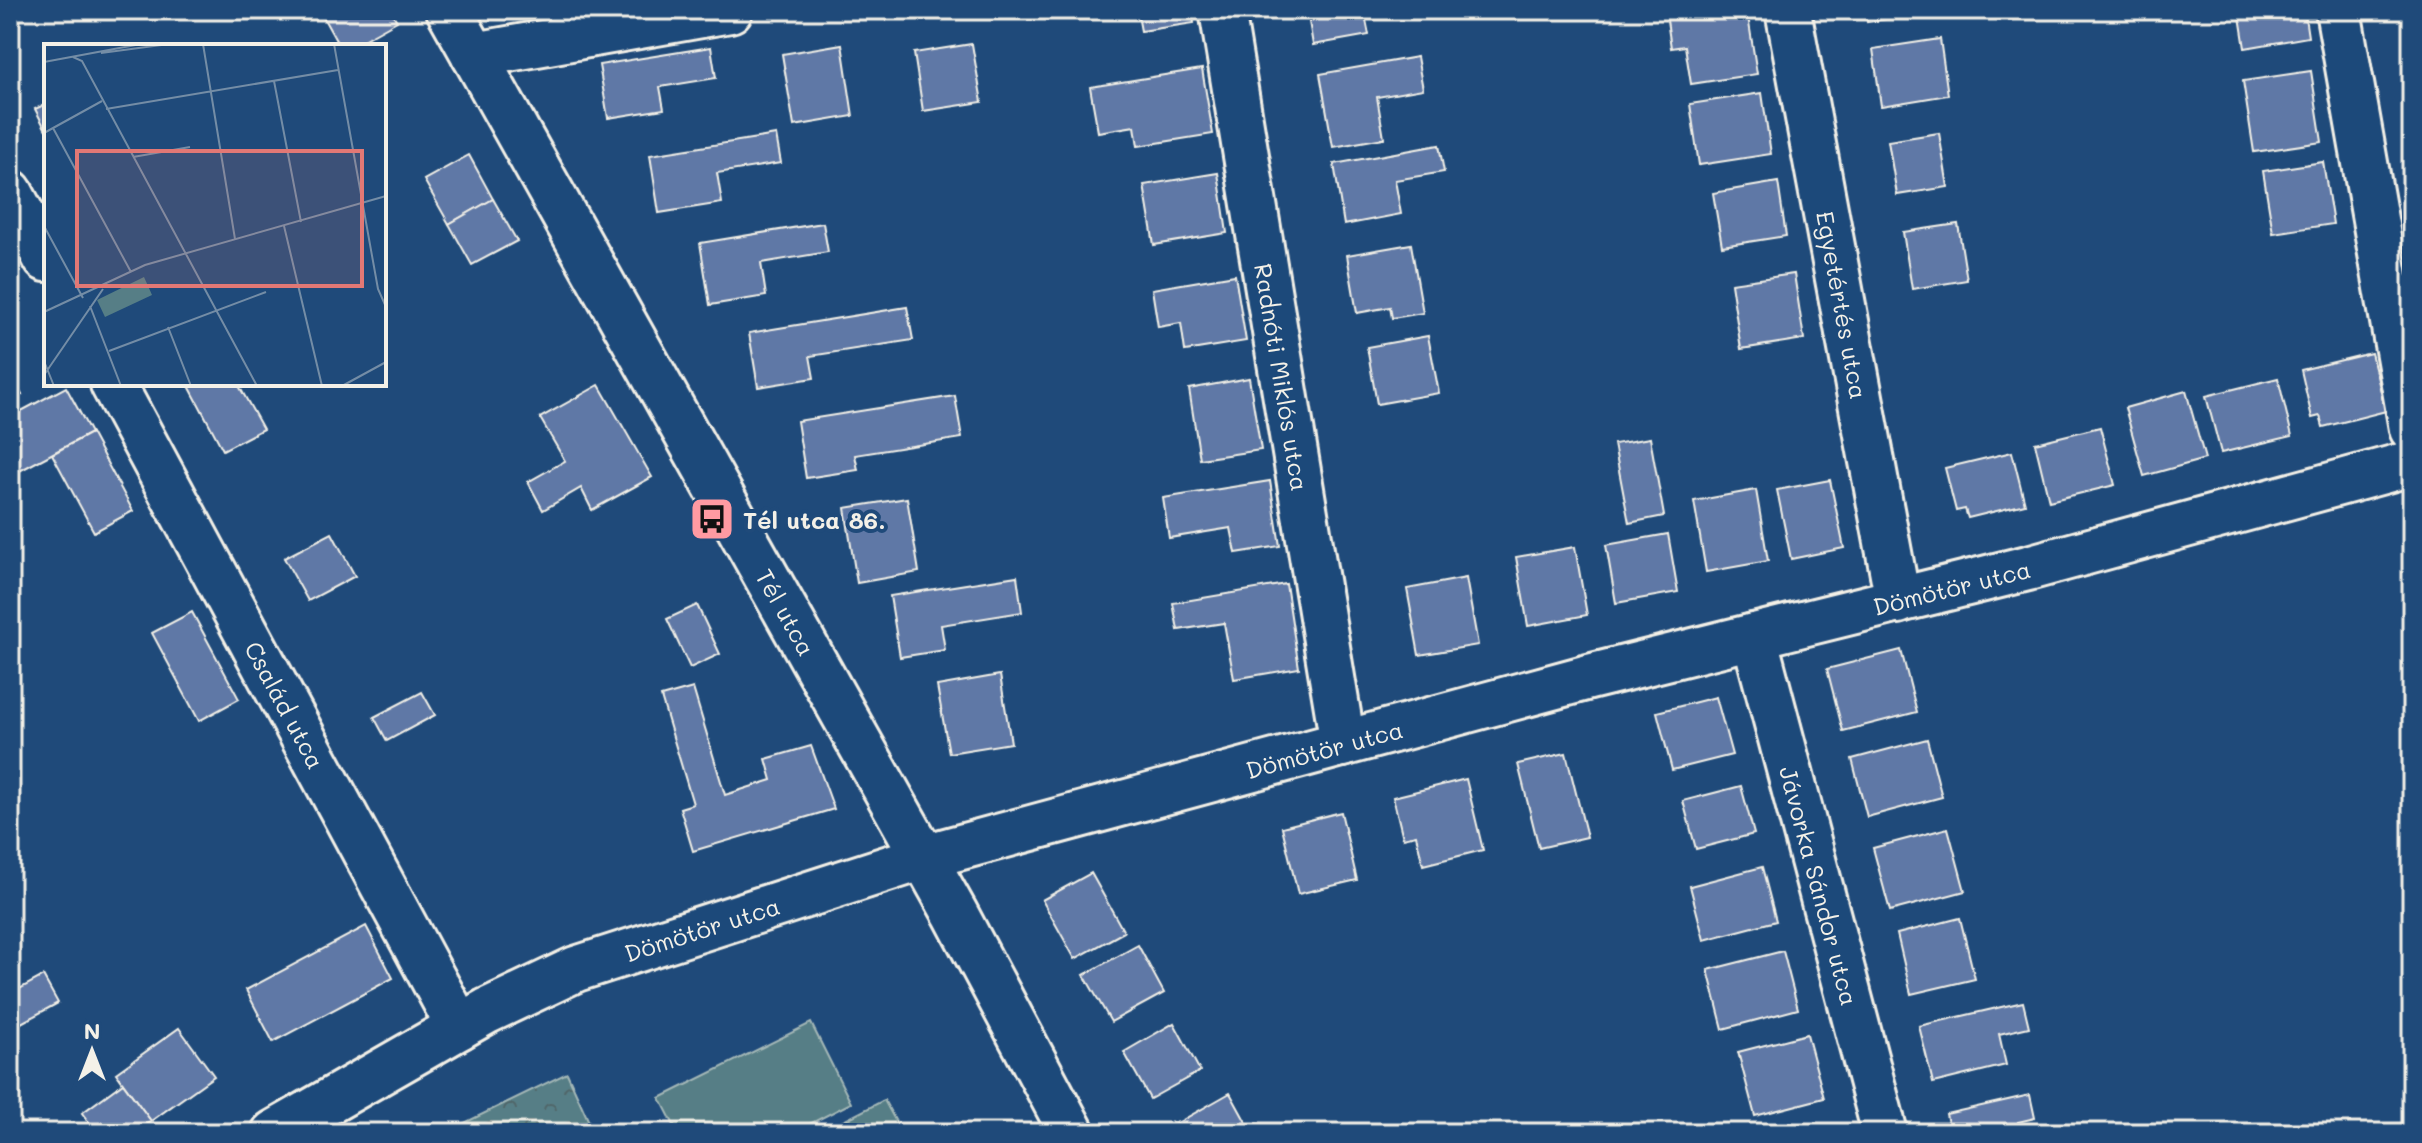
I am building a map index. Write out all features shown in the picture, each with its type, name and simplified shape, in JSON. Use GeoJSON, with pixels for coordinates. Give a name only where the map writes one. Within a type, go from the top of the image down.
{"type":"FeatureCollection","features":[{"type":"Feature","properties":{"kind":"street","name":"Tél utca"},"geometry":{"type":"LineString","coordinates":[[449,10],[924,857],[1072,1133]]}},
{"type":"Feature","properties":{"kind":"street"},"geometry":{"type":"LineString","coordinates":[[474,55],[730,10]]}},
{"type":"Feature","properties":{"kind":"street","name":"Radnóti Miklós utca"},"geometry":{"type":"LineString","coordinates":[[1222,10],[1343,744]]}},
{"type":"Feature","properties":{"kind":"street","name":"Egyetértés utca"},"geometry":{"type":"LineString","coordinates":[[1788,10],[1898,601]]}},
{"type":"Feature","properties":{"kind":"street"},"geometry":{"type":"LineString","coordinates":[[2338,10],[2412,429]]}},
{"type":"Feature","properties":{"kind":"street"},"geometry":{"type":"LineString","coordinates":[[10,192],[44,255]]}},
{"type":"Feature","properties":{"kind":"street","name":"Család utca"},"geometry":{"type":"LineString","coordinates":[[114,386],[459,1027]]}},
{"type":"Feature","properties":{"kind":"street","name":"Dömötör utca"},"geometry":{"type":"LineString","coordinates":[[274,1133],[459,1027],[576,969],[924,857],[2412,463]]}},
{"type":"Feature","properties":{"kind":"street","name":"Jávorka Sándor utca"},"geometry":{"type":"LineString","coordinates":[[1754,636],[1885,1133]]}},
{"type":"Feature","properties":{"kind":"green space"},"geometry":{"type":"Polygon","coordinates":[[[811,1023],[851,1103],[792,1133],[678,1133],[660,1098],[811,1023]]]}},
{"type":"Feature","properties":{"kind":"green space"},"geometry":{"type":"Polygon","coordinates":[[[567,1073],[594,1133],[444,1133],[567,1073]]]}},
{"type":"Feature","properties":{"kind":"green space"},"geometry":{"type":"Polygon","coordinates":[[[884,1100],[902,1133],[820,1133],[884,1100]]]}},
{"type":"Feature","properties":{"kind":"building"},"geometry":{"type":"Polygon","coordinates":[[[319,10],[390,10],[397,21],[356,44],[338,44],[319,10]]]}},
{"type":"Feature","properties":{"kind":"building"},"geometry":{"type":"Polygon","coordinates":[[[1137,10],[1192,10],[1194,23],[1141,31],[1137,10]]]}},
{"type":"Feature","properties":{"kind":"building"},"geometry":{"type":"Polygon","coordinates":[[[1307,10],[1364,10],[1369,35],[1313,45],[1307,10]]]}},
{"type":"Feature","properties":{"kind":"building"},"geometry":{"type":"Polygon","coordinates":[[[1747,10],[1757,74],[1691,84],[1685,46],[1671,48],[1666,13],[1747,10]]]}},
{"type":"Feature","properties":{"kind":"building"},"geometry":{"type":"Polygon","coordinates":[[[1865,10],[1930,10],[1930,12],[1867,22],[1865,10]]]}},
{"type":"Feature","properties":{"kind":"building"},"geometry":{"type":"Polygon","coordinates":[[[2239,10],[2304,10],[2308,37],[2245,48],[2239,10]]]}},
{"type":"Feature","properties":{"kind":"building"},"geometry":{"type":"Polygon","coordinates":[[[1940,39],[1948,95],[1881,106],[1873,49],[1940,39]]]}},
{"type":"Feature","properties":{"kind":"building"},"geometry":{"type":"Polygon","coordinates":[[[842,44],[853,116],[794,126],[782,54],[842,44]]]}},
{"type":"Feature","properties":{"kind":"building"},"geometry":{"type":"Polygon","coordinates":[[[972,44],[982,102],[923,111],[914,53],[972,44]]]}},
{"type":"Feature","properties":{"kind":"building"},"geometry":{"type":"Polygon","coordinates":[[[711,47],[716,78],[660,87],[664,109],[608,118],[599,65],[711,47]]]}},
{"type":"Feature","properties":{"kind":"building"},"geometry":{"type":"Polygon","coordinates":[[[1417,57],[1423,89],[1377,97],[1384,138],[1333,147],[1320,74],[1417,57]]]}},
{"type":"Feature","properties":{"kind":"building"},"geometry":{"type":"Polygon","coordinates":[[[1202,69],[1213,134],[1138,146],[1135,126],[1098,132],[1090,87],[1202,69]]]}},
{"type":"Feature","properties":{"kind":"building"},"geometry":{"type":"Polygon","coordinates":[[[2311,71],[2322,142],[2254,152],[2243,81],[2311,71]]]}},
{"type":"Feature","properties":{"kind":"building"},"geometry":{"type":"Polygon","coordinates":[[[1762,93],[1771,154],[1699,165],[1690,104],[1762,93]]]}},
{"type":"Feature","properties":{"kind":"building"},"geometry":{"type":"Polygon","coordinates":[[[44,105],[44,126],[35,109],[44,105]]]}},
{"type":"Feature","properties":{"kind":"building"},"geometry":{"type":"Polygon","coordinates":[[[1939,133],[1948,187],[1897,195],[1888,141],[1939,133]]]}},
{"type":"Feature","properties":{"kind":"building"},"geometry":{"type":"Polygon","coordinates":[[[776,135],[781,163],[717,173],[722,203],[659,213],[650,155],[776,135]]]}},
{"type":"Feature","properties":{"kind":"building"},"geometry":{"type":"Polygon","coordinates":[[[1439,145],[1444,172],[1395,180],[1401,214],[1344,225],[1334,164],[1439,145]]]}},
{"type":"Feature","properties":{"kind":"building"},"geometry":{"type":"Polygon","coordinates":[[[469,155],[493,199],[449,224],[424,180],[469,155]]]}},
{"type":"Feature","properties":{"kind":"building"},"geometry":{"type":"Polygon","coordinates":[[[2323,162],[2333,224],[2273,233],[2263,171],[2323,162]]]}},
{"type":"Feature","properties":{"kind":"building"},"geometry":{"type":"Polygon","coordinates":[[[1218,173],[1227,233],[1154,245],[1144,185],[1218,173]]]}},
{"type":"Feature","properties":{"kind":"building"},"geometry":{"type":"Polygon","coordinates":[[[1778,182],[1786,236],[1722,246],[1713,193],[1778,182]]]}},
{"type":"Feature","properties":{"kind":"building"},"geometry":{"type":"Polygon","coordinates":[[[493,199],[517,241],[472,265],[449,224],[493,199]]]}},
{"type":"Feature","properties":{"kind":"building"},"geometry":{"type":"Polygon","coordinates":[[[823,223],[828,252],[761,263],[766,296],[710,305],[700,243],[823,223]]]}},
{"type":"Feature","properties":{"kind":"building"},"geometry":{"type":"Polygon","coordinates":[[[1958,224],[1967,280],[1912,289],[1903,232],[1958,224]]]}},
{"type":"Feature","properties":{"kind":"building"},"geometry":{"type":"Polygon","coordinates":[[[1411,244],[1423,313],[1392,318],[1390,307],[1357,313],[1347,255],[1411,244]]]}},
{"type":"Feature","properties":{"kind":"building"},"geometry":{"type":"Polygon","coordinates":[[[1794,274],[1804,339],[1741,349],[1731,283],[1794,274]]]}},
{"type":"Feature","properties":{"kind":"building"},"geometry":{"type":"Polygon","coordinates":[[[1235,275],[1246,341],[1185,351],[1181,323],[1158,327],[1152,289],[1235,275]]]}},
{"type":"Feature","properties":{"kind":"building"},"geometry":{"type":"Polygon","coordinates":[[[907,307],[913,340],[810,356],[814,378],[758,387],[749,333],[907,307]]]}},
{"type":"Feature","properties":{"kind":"building"},"geometry":{"type":"Polygon","coordinates":[[[1428,336],[1439,393],[1377,404],[1367,347],[1428,336]]]}},
{"type":"Feature","properties":{"kind":"building"},"geometry":{"type":"Polygon","coordinates":[[[2371,353],[2386,411],[2323,427],[2320,416],[2312,418],[2301,370],[2371,353]]]}},
{"type":"Feature","properties":{"kind":"building"},"geometry":{"type":"Polygon","coordinates":[[[10,373],[22,395],[10,401],[10,373]]]}},
{"type":"Feature","properties":{"kind":"building"},"geometry":{"type":"Polygon","coordinates":[[[1249,378],[1261,450],[1200,459],[1189,389],[1249,378]]]}},
{"type":"Feature","properties":{"kind":"building"},"geometry":{"type":"Polygon","coordinates":[[[2278,378],[2292,436],[2221,453],[2206,396],[2278,378]]]}},
{"type":"Feature","properties":{"kind":"building"},"geometry":{"type":"Polygon","coordinates":[[[599,385],[652,477],[592,510],[581,488],[543,510],[528,482],[565,461],[540,418],[599,385]]]}},
{"type":"Feature","properties":{"kind":"building"},"geometry":{"type":"Polygon","coordinates":[[[189,386],[239,386],[263,429],[223,450],[189,386]]]}},
{"type":"Feature","properties":{"kind":"building"},"geometry":{"type":"Polygon","coordinates":[[[66,387],[91,433],[10,476],[10,432],[17,429],[10,417],[66,387]]]}},
{"type":"Feature","properties":{"kind":"building"},"geometry":{"type":"Polygon","coordinates":[[[2186,391],[2205,459],[2144,476],[2125,408],[2186,391]]]}},
{"type":"Feature","properties":{"kind":"building"},"geometry":{"type":"Polygon","coordinates":[[[955,396],[962,438],[855,455],[858,470],[806,478],[797,421],[955,396]]]}},
{"type":"Feature","properties":{"kind":"building"},"geometry":{"type":"Polygon","coordinates":[[[2100,427],[2115,485],[2049,501],[2035,443],[2100,427]]]}},
{"type":"Feature","properties":{"kind":"building"},"geometry":{"type":"Polygon","coordinates":[[[91,433],[133,511],[94,532],[52,454],[91,433]]]}},
{"type":"Feature","properties":{"kind":"building"},"geometry":{"type":"Polygon","coordinates":[[[1650,438],[1664,516],[1629,523],[1614,444],[1650,438]]]}},
{"type":"Feature","properties":{"kind":"building"},"geometry":{"type":"Polygon","coordinates":[[[2012,452],[2025,504],[1968,518],[1965,509],[1956,511],[1945,468],[2012,452]]]}},
{"type":"Feature","properties":{"kind":"building"},"geometry":{"type":"Polygon","coordinates":[[[1830,480],[1844,548],[1791,559],[1777,490],[1830,480]]]}},
{"type":"Feature","properties":{"kind":"building"},"geometry":{"type":"Polygon","coordinates":[[[1270,481],[1280,546],[1236,553],[1231,528],[1169,538],[1163,498],[1270,481]]]}},
{"type":"Feature","properties":{"kind":"building"},"geometry":{"type":"Polygon","coordinates":[[[1756,490],[1768,561],[1706,572],[1694,501],[1756,490]]]}},
{"type":"Feature","properties":{"kind":"building"},"geometry":{"type":"Polygon","coordinates":[[[907,498],[919,572],[857,583],[845,508],[907,498]]]}},
{"type":"Feature","properties":{"kind":"building"},"geometry":{"type":"Polygon","coordinates":[[[332,533],[355,576],[308,601],[284,558],[332,533]]]}},
{"type":"Feature","properties":{"kind":"building"},"geometry":{"type":"Polygon","coordinates":[[[1668,534],[1678,592],[1616,603],[1606,545],[1668,534]]]}},
{"type":"Feature","properties":{"kind":"building"},"geometry":{"type":"Polygon","coordinates":[[[1575,547],[1587,615],[1528,626],[1516,557],[1575,547]]]}},
{"type":"Feature","properties":{"kind":"building"},"geometry":{"type":"Polygon","coordinates":[[[1017,576],[1022,612],[941,625],[945,650],[900,657],[890,596],[1017,576]]]}},
{"type":"Feature","properties":{"kind":"building"},"geometry":{"type":"Polygon","coordinates":[[[1466,578],[1478,645],[1419,655],[1407,589],[1466,578]]]}},
{"type":"Feature","properties":{"kind":"building"},"geometry":{"type":"Polygon","coordinates":[[[1286,584],[1299,668],[1234,679],[1224,623],[1178,630],[1173,603],[1286,584]]]}},
{"type":"Feature","properties":{"kind":"building"},"geometry":{"type":"Polygon","coordinates":[[[697,605],[720,654],[690,668],[667,619],[697,605]]]}},
{"type":"Feature","properties":{"kind":"building"},"geometry":{"type":"Polygon","coordinates":[[[192,612],[239,699],[199,721],[152,633],[192,612]]]}},
{"type":"Feature","properties":{"kind":"building"},"geometry":{"type":"Polygon","coordinates":[[[1901,650],[1917,712],[1843,731],[1827,669],[1901,650]]]}},
{"type":"Feature","properties":{"kind":"building"},"geometry":{"type":"Polygon","coordinates":[[[1000,675],[1011,743],[949,753],[937,686],[1000,675]]]}},
{"type":"Feature","properties":{"kind":"building"},"geometry":{"type":"Polygon","coordinates":[[[693,688],[725,795],[772,780],[766,759],[811,746],[834,809],[693,851],[680,808],[693,804],[661,697],[693,688]]]}},
{"type":"Feature","properties":{"kind":"building"},"geometry":{"type":"Polygon","coordinates":[[[422,692],[435,715],[387,741],[374,717],[422,692]]]}},
{"type":"Feature","properties":{"kind":"building"},"geometry":{"type":"Polygon","coordinates":[[[1716,697],[1732,755],[1672,770],[1657,712],[1716,697]]]}},
{"type":"Feature","properties":{"kind":"building"},"geometry":{"type":"Polygon","coordinates":[[[1927,739],[1942,797],[1867,817],[1852,759],[1927,739]]]}},
{"type":"Feature","properties":{"kind":"building"},"geometry":{"type":"Polygon","coordinates":[[[1566,753],[1587,837],[1539,848],[1518,764],[1566,753]]]}},
{"type":"Feature","properties":{"kind":"building"},"geometry":{"type":"Polygon","coordinates":[[[1466,779],[1483,850],[1423,865],[1416,835],[1403,838],[1393,797],[1466,779]]]}},
{"type":"Feature","properties":{"kind":"building"},"geometry":{"type":"Polygon","coordinates":[[[1741,786],[1754,834],[1696,849],[1683,801],[1741,786]]]}},
{"type":"Feature","properties":{"kind":"building"},"geometry":{"type":"Polygon","coordinates":[[[1341,812],[1357,880],[1298,894],[1282,827],[1341,812]]]}},
{"type":"Feature","properties":{"kind":"building"},"geometry":{"type":"Polygon","coordinates":[[[1948,828],[1965,891],[1890,911],[1873,848],[1948,828]]]}},
{"type":"Feature","properties":{"kind":"building"},"geometry":{"type":"Polygon","coordinates":[[[1762,867],[1776,921],[1704,940],[1690,886],[1762,867]]]}},
{"type":"Feature","properties":{"kind":"building"},"geometry":{"type":"Polygon","coordinates":[[[1091,873],[1124,932],[1075,959],[1042,900],[1091,873]]]}},
{"type":"Feature","properties":{"kind":"building"},"geometry":{"type":"Polygon","coordinates":[[[1960,918],[1975,979],[1911,994],[1897,934],[1960,918]]]}},
{"type":"Feature","properties":{"kind":"building"},"geometry":{"type":"Polygon","coordinates":[[[366,926],[393,978],[273,1042],[246,990],[366,926]]]}},
{"type":"Feature","properties":{"kind":"building"},"geometry":{"type":"Polygon","coordinates":[[[1138,945],[1164,993],[1111,1022],[1084,975],[1138,945]]]}},
{"type":"Feature","properties":{"kind":"building"},"geometry":{"type":"Polygon","coordinates":[[[1783,951],[1798,1009],[1723,1029],[1708,970],[1783,951]]]}},
{"type":"Feature","properties":{"kind":"building"},"geometry":{"type":"Polygon","coordinates":[[[43,976],[58,1003],[10,1029],[10,994],[43,976]]]}},
{"type":"Feature","properties":{"kind":"building"},"geometry":{"type":"Polygon","coordinates":[[[2023,1002],[2029,1027],[1999,1034],[2006,1065],[1933,1083],[1919,1026],[2023,1002]]]}},
{"type":"Feature","properties":{"kind":"building"},"geometry":{"type":"Polygon","coordinates":[[[1174,1023],[1200,1071],[1150,1099],[1124,1052],[1174,1023]]]}},
{"type":"Feature","properties":{"kind":"building"},"geometry":{"type":"Polygon","coordinates":[[[179,1028],[214,1076],[151,1121],[116,1073],[179,1028]]]}},
{"type":"Feature","properties":{"kind":"building"},"geometry":{"type":"Polygon","coordinates":[[[1807,1034],[1824,1098],[1755,1116],[1738,1052],[1807,1034]]]}},
{"type":"Feature","properties":{"kind":"building"},"geometry":{"type":"Polygon","coordinates":[[[123,1083],[151,1121],[135,1133],[97,1133],[82,1113],[123,1083]]]}},
{"type":"Feature","properties":{"kind":"building"},"geometry":{"type":"Polygon","coordinates":[[[1230,1093],[1252,1133],[1169,1133],[1167,1129],[1230,1093]]]}},
{"type":"Feature","properties":{"kind":"building"},"geometry":{"type":"Polygon","coordinates":[[[2030,1095],[2035,1118],[2018,1122],[2020,1133],[1950,1133],[1946,1114],[2030,1095]]]}},
{"type":"Feature","properties":{"kind":"place","name":"Tél utca 86."},"geometry":{"type":"Point","coordinates":[712,519]}}]}
